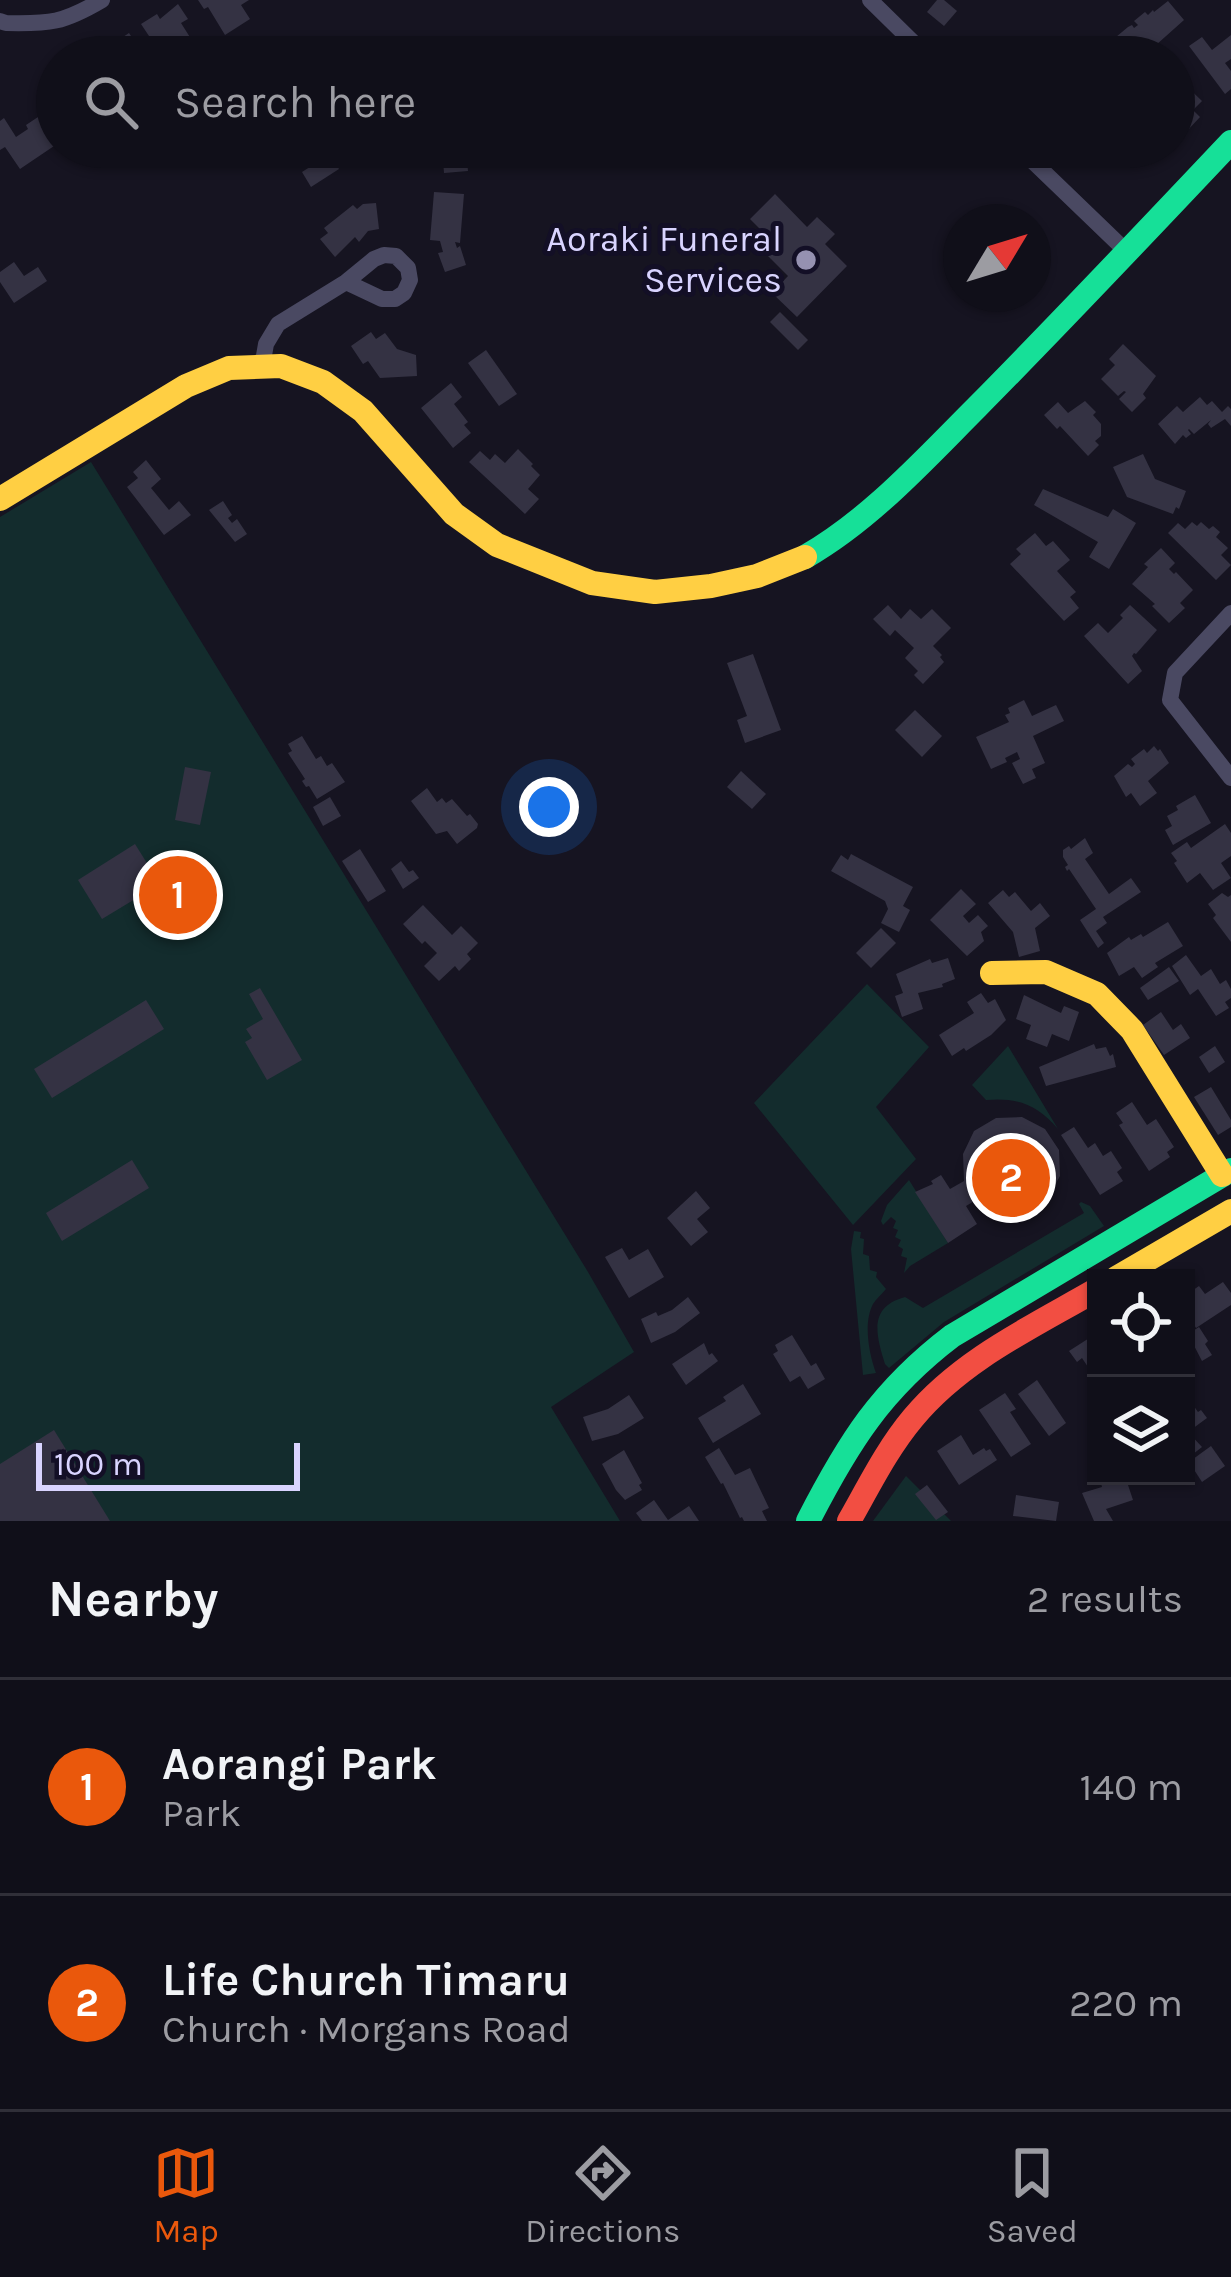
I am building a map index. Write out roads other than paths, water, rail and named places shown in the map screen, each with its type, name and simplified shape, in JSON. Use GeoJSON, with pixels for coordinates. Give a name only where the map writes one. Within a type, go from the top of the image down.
{"type":"FeatureCollection","features":[{"type":"Feature","properties":{"kind":"street"},"geometry":{"type":"LineString","coordinates":[[0,21],[53,24],[102,0]]}},
{"type":"Feature","properties":{"kind":"street"},"geometry":{"type":"LineString","coordinates":[[870,0],[907,36]]}},
{"type":"Feature","properties":{"kind":"street"},"geometry":{"type":"LineString","coordinates":[[0,499],[186,386],[229,368],[281,366],[323,382],[363,410],[454,514],[496,545],[592,583],[655,592],[757,576],[806,557],[844,534],[905,479],[1231,142]]}},
{"type":"Feature","properties":{"kind":"street"},"geometry":{"type":"LineString","coordinates":[[1040,168],[1127,252]]}},
{"type":"Feature","properties":{"kind":"street"},"geometry":{"type":"LineString","coordinates":[[262,367],[266,344],[278,324],[346,282]]}},
{"type":"Feature","properties":{"kind":"street"},"geometry":{"type":"LineString","coordinates":[[1231,613],[1175,673],[1170,700],[1231,778]]}},
{"type":"Feature","properties":{"kind":"street"},"geometry":{"type":"LineString","coordinates":[[808,1521],[863,1421],[909,1368],[986,1315],[1227,1172],[1132,1030],[1096,994],[1046,972],[992,973]]}},
{"type":"Feature","properties":{"kind":"street"},"geometry":{"type":"LineString","coordinates":[[1131,1269],[1231,1211]]}},
{"type":"Feature","properties":{"kind":"street"},"geometry":{"type":"LineString","coordinates":[[850,1521],[882,1461],[926,1403],[984,1358],[1087,1295]]}},
{"type":"Feature","properties":{"kind":"place","name":"Aoraki Funeral Services"},"geometry":{"type":"Point","coordinates":[806,260]}},
{"type":"Feature","properties":{"kind":"place","name":"Aorangi Park"},"geometry":{"type":"Point","coordinates":[178,895]}},
{"type":"Feature","properties":{"kind":"place","name":"Life Church Timaru"},"geometry":{"type":"Point","coordinates":[1011,1178]}}]}
